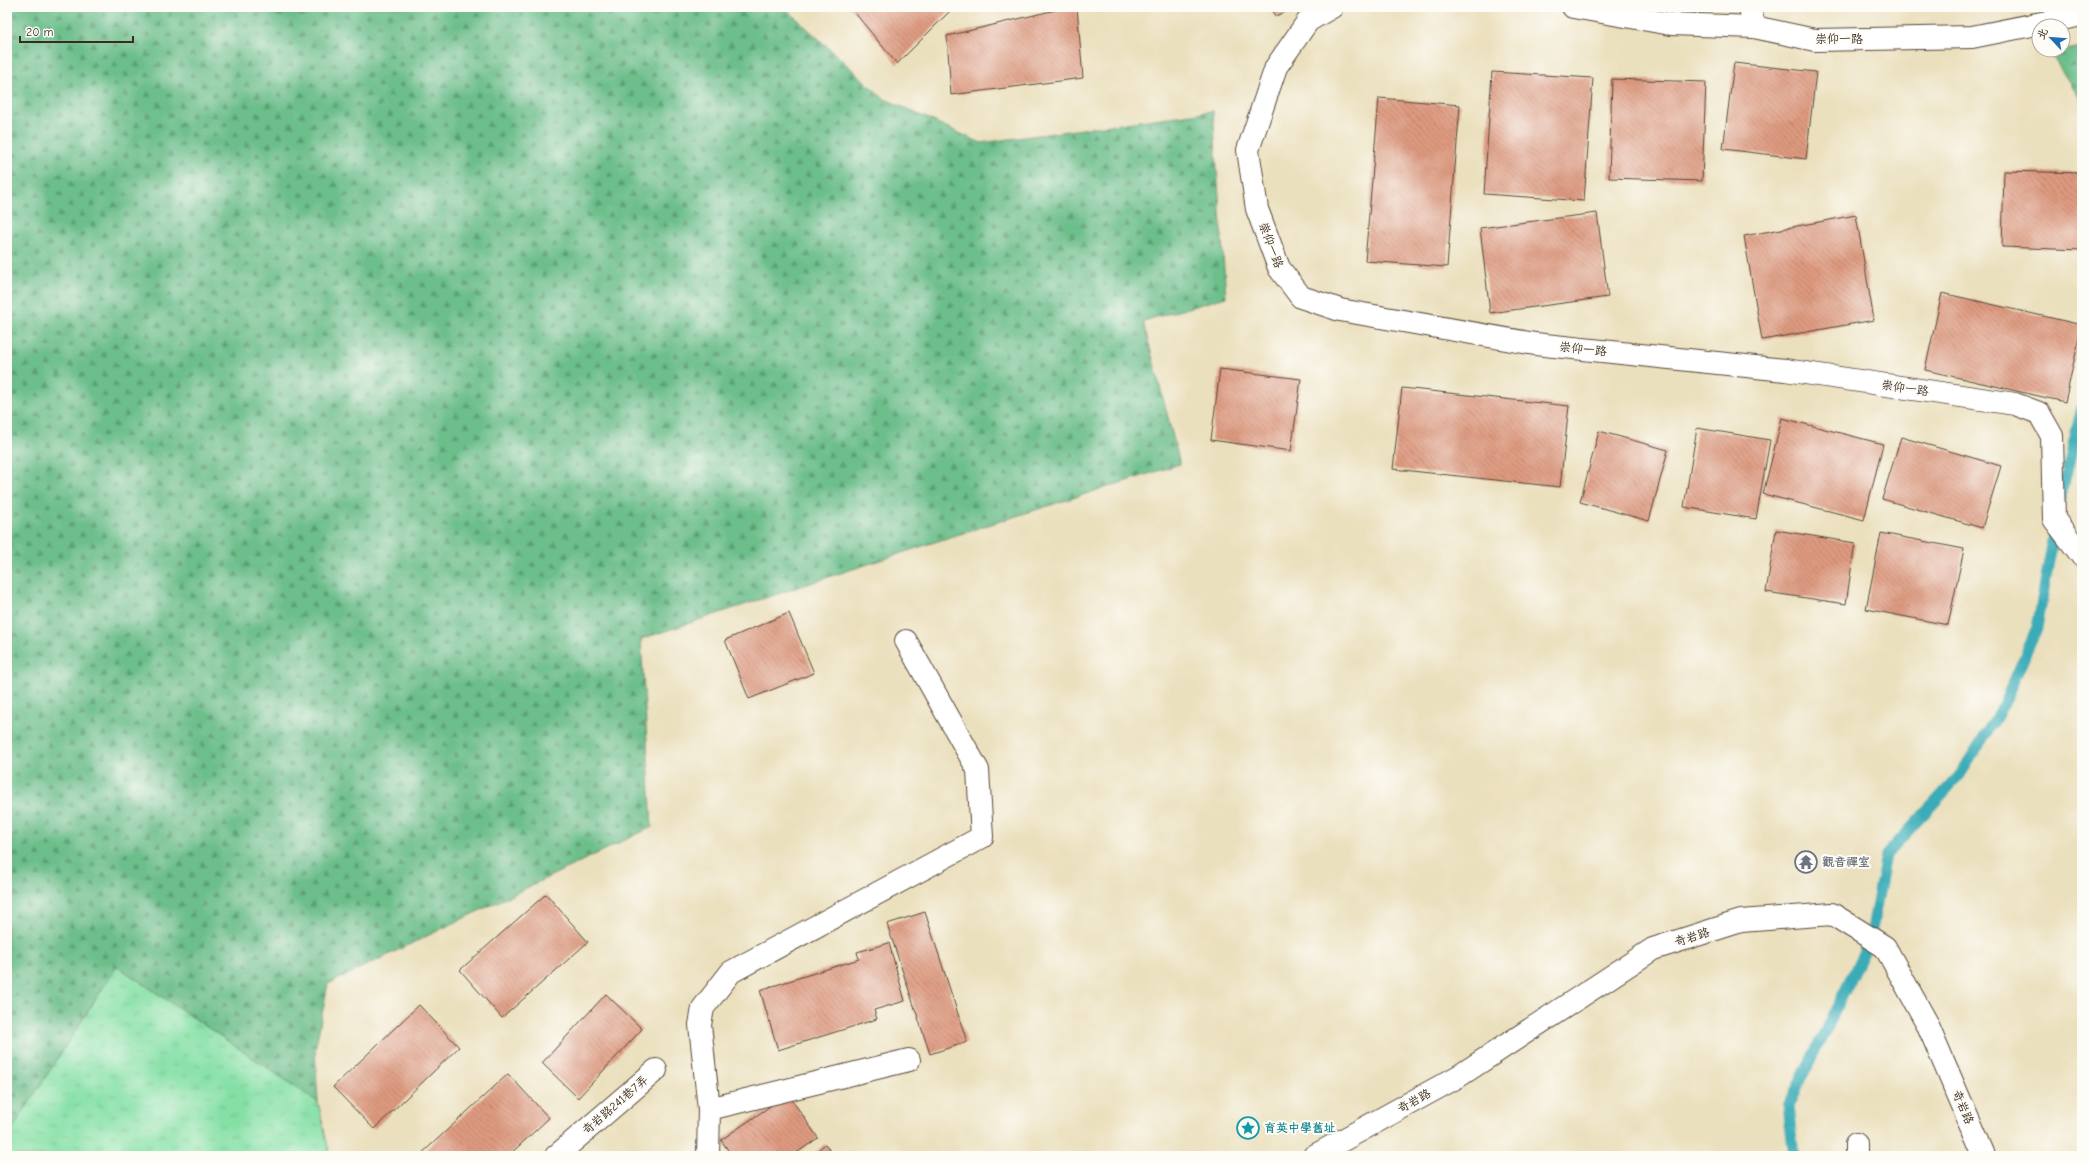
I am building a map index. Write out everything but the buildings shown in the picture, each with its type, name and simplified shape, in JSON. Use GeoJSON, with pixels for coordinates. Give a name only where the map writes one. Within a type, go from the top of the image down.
{"type":"FeatureCollection","features":[{"type":"Feature","properties":{"kind":"street","name":"崇仰一路"},"geometry":{"type":"LineString","coordinates":[[1332,7],[1308,21],[1276,67],[1248,150],[1257,209],[1279,268],[1301,297],[1340,310],[1534,344],[1785,370],[2015,404],[2039,413],[2052,436],[2054,519],[2082,556]]}},
{"type":"Feature","properties":{"kind":"street","name":"崇仰一路"},"geometry":{"type":"LineString","coordinates":[[1573,7],[1671,24],[1752,17],[1815,40],[1972,37],[2082,14]]}},
{"type":"Feature","properties":{"kind":"street"},"geometry":{"type":"LineString","coordinates":[[708,1156],[709,1109],[700,1025],[703,1008],[731,972],[982,837],[978,770],[906,641]]}},
{"type":"Feature","properties":{"kind":"street","name":"奇岩路"},"geometry":{"type":"LineString","coordinates":[[1314,1156],[1460,1076],[1653,949],[1741,921],[1832,914],[1885,947],[1927,1023],[1984,1156]]}},
{"type":"Feature","properties":{"kind":"street"},"geometry":{"type":"LineString","coordinates":[[709,1109],[909,1060]]}},
{"type":"Feature","properties":{"kind":"street","name":"奇岩路241巷7弄"},"geometry":{"type":"LineString","coordinates":[[556,1156],[656,1070]]}},
{"type":"Feature","properties":{"kind":"green space"},"geometry":{"type":"Polygon","coordinates":[[[7,7],[784,7],[883,98],[981,143],[1213,111],[1226,297],[1143,321],[1180,464],[944,539],[641,639],[652,827],[328,984],[315,1050],[318,1102],[117,966],[7,1137],[7,7]]]}},
{"type":"Feature","properties":{"kind":"green space"},"geometry":{"type":"Polygon","coordinates":[[[2082,46],[2082,102],[2053,58],[2071,58],[2071,50],[2082,46]]]}},
{"type":"Feature","properties":{"kind":"green space"},"geometry":{"type":"Polygon","coordinates":[[[117,966],[318,1102],[330,1156],[7,1156],[7,1137],[117,966]]]}},
{"type":"Feature","properties":{"kind":"waterway"},"geometry":{"type":"LineString","coordinates":[[2061,497],[2082,406]]}},
{"type":"Feature","properties":{"kind":"waterway"},"geometry":{"type":"LineString","coordinates":[[1794,1156],[1788,1106],[1870,940],[1886,855],[1960,775],[2002,708],[2037,628],[2056,522]]}},
{"type":"Feature","properties":{"kind":"place","name":"觀音禪室"},"geometry":{"type":"Point","coordinates":[1806,862]}},
{"type":"Feature","properties":{"kind":"place","name":"育英中學舊址"},"geometry":{"type":"Point","coordinates":[1248,1128]}}]}
